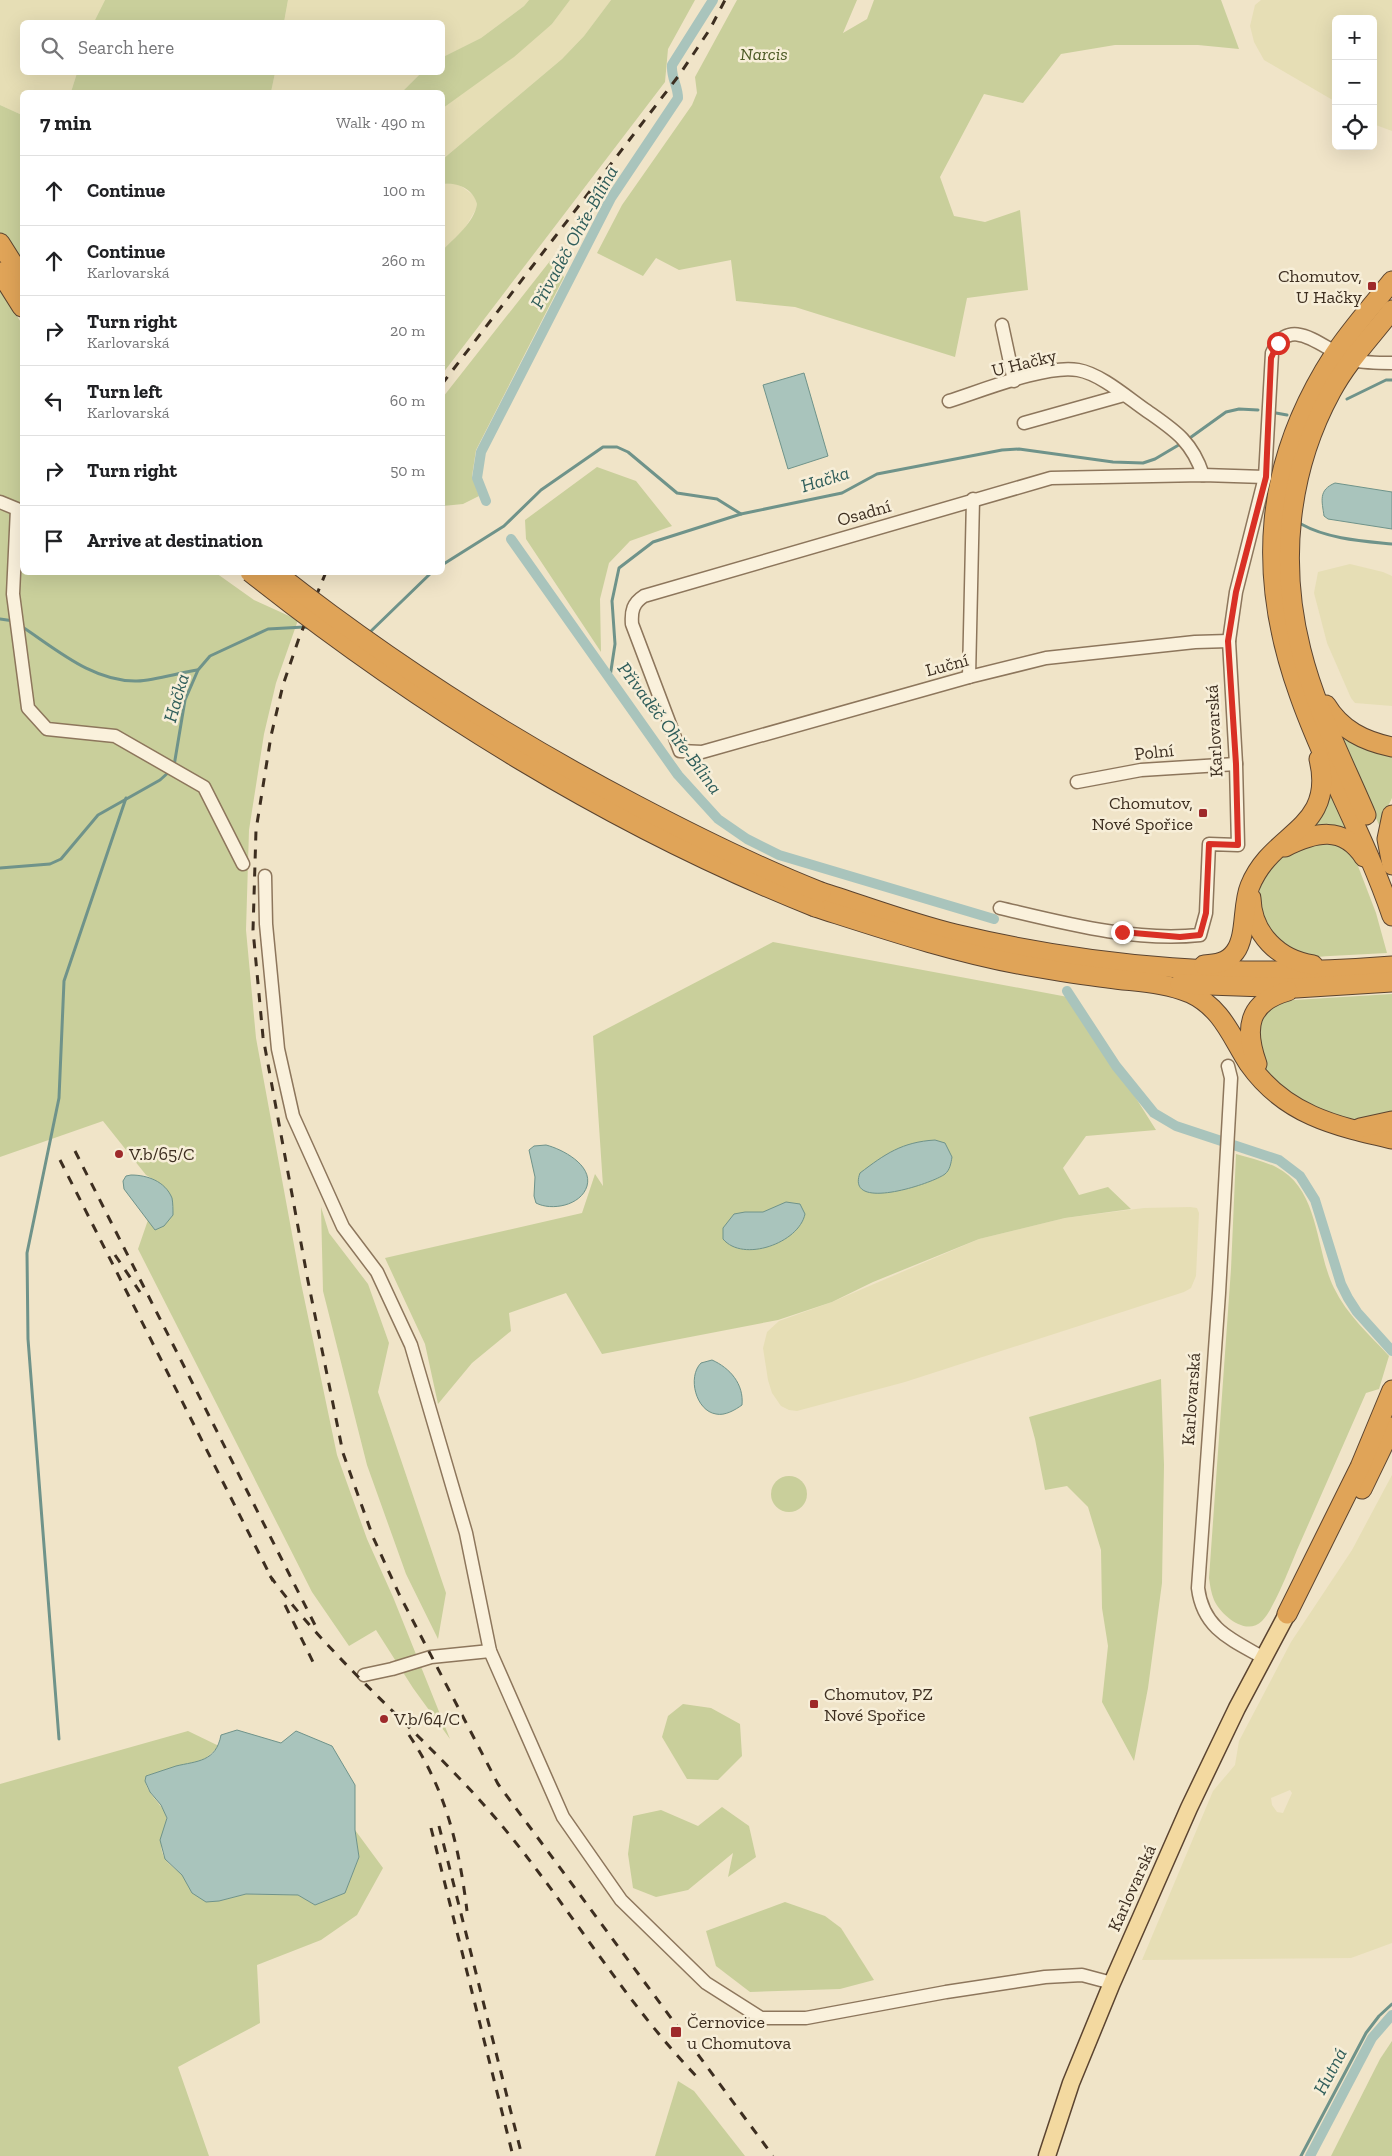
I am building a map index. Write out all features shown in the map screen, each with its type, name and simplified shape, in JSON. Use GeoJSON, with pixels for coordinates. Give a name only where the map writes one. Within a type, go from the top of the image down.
{"type":"FeatureCollection","features":[{"type":"Feature","properties":{"kind":"highway"},"geometry":{"type":"LineString","coordinates":[[0,243],[20,275]]}},
{"type":"Feature","properties":{"kind":"highway"},"geometry":{"type":"LineString","coordinates":[[0,272],[20,304]]}},
{"type":"Feature","properties":{"kind":"highway"},"geometry":{"type":"LineString","coordinates":[[1392,281],[1344,356],[1332,390],[1315,423],[1302,461],[1294,495],[1288,545],[1290,584],[1295,622],[1309,676],[1387,882],[1392,916]]}},
{"type":"Feature","properties":{"kind":"highway"},"geometry":{"type":"LineString","coordinates":[[1387,882],[1311,725],[1299,694],[1279,626],[1273,587],[1272,546],[1278,490],[1286,456],[1298,420],[1313,390],[1344,356],[1392,310]]}},
{"type":"Feature","properties":{"kind":"highway"},"geometry":{"type":"LineString","coordinates":[[254,575],[349,647],[440,708],[511,752],[586,797],[667,840],[739,875],[818,899],[997,943],[1112,963],[1226,972],[1347,970],[1392,966]]}},
{"type":"Feature","properties":{"kind":"highway"},"geometry":{"type":"LineString","coordinates":[[279,575],[382,651],[518,739],[673,825],[818,899],[908,938],[1001,961],[1151,983],[1182,990],[1210,1005],[1225,1021],[1250,1064],[1273,1091],[1296,1108],[1338,1126],[1392,1139]]}},
{"type":"Feature","properties":{"kind":"highway"},"geometry":{"type":"LineString","coordinates":[[1309,676],[1331,713],[1345,728],[1361,738],[1392,747]]}},
{"type":"Feature","properties":{"kind":"highway"},"geometry":{"type":"LineString","coordinates":[[1176,969],[1219,964],[1235,952],[1241,942],[1246,900],[1260,868],[1303,825],[1318,804],[1322,790],[1322,774],[1311,725]]}},
{"type":"Feature","properties":{"kind":"highway"},"geometry":{"type":"LineString","coordinates":[[1392,815],[1387,839],[1392,865]]}},
{"type":"Feature","properties":{"kind":"highway"},"geometry":{"type":"LineString","coordinates":[[1347,970],[1295,961],[1271,945],[1259,930],[1253,912],[1251,893],[1260,868],[1279,850],[1300,840],[1323,834],[1338,835],[1350,841],[1387,882]]}},
{"type":"Feature","properties":{"kind":"highway"},"geometry":{"type":"LineString","coordinates":[[1151,983],[1296,988],[1392,982]]}},
{"type":"Feature","properties":{"kind":"highway"},"geometry":{"type":"LineString","coordinates":[[1273,1091],[1260,1071],[1252,1048],[1251,1020],[1255,1011],[1267,998],[1296,988]]}},
{"type":"Feature","properties":{"kind":"highway"},"geometry":{"type":"LineString","coordinates":[[1354,1129],[1392,1121]]}},
{"type":"Feature","properties":{"kind":"highway"},"geometry":{"type":"LineString","coordinates":[[1287,1614],[1330,1531],[1390,1395]]}},
{"type":"Feature","properties":{"kind":"highway"},"geometry":{"type":"LineString","coordinates":[[1287,1614],[1360,1493],[1375,1466],[1392,1426]]}},
{"type":"Feature","properties":{"kind":"main road","name":"Karlovarská"},"geometry":{"type":"LineString","coordinates":[[1047,2156],[1071,2083],[1189,1808],[1237,1708],[1287,1614]]}},
{"type":"Feature","properties":{"kind":"street"},"geometry":{"type":"LineString","coordinates":[[1002,325],[1014,381]]}},
{"type":"Feature","properties":{"kind":"street","name":"Karlovarská"},"geometry":{"type":"LineString","coordinates":[[1000,908],[1055,922],[1122,932],[1180,937],[1200,935],[1206,913],[1209,844],[1238,845],[1236,764],[1228,641],[1236,592],[1266,477],[1271,358],[1274,348],[1282,339],[1298,334],[1312,338],[1344,356]]}},
{"type":"Feature","properties":{"kind":"street"},"geometry":{"type":"LineString","coordinates":[[1344,356],[1392,363]]}},
{"type":"Feature","properties":{"kind":"street","name":"U Hačky"},"geometry":{"type":"LineString","coordinates":[[950,401],[1053,370],[1078,370],[1097,378],[1180,434],[1198,460],[1203,475]]}},
{"type":"Feature","properties":{"kind":"street"},"geometry":{"type":"LineString","coordinates":[[1024,423],[1124,395]]}},
{"type":"Feature","properties":{"kind":"street","name":"Osadní"},"geometry":{"type":"LineString","coordinates":[[680,751],[632,624],[631,615],[638,600],[644,596],[973,499],[1051,478],[1203,475],[1266,477]]}},
{"type":"Feature","properties":{"kind":"street"},"geometry":{"type":"LineString","coordinates":[[969,676],[973,499]]}},
{"type":"Feature","properties":{"kind":"street"},"geometry":{"type":"LineString","coordinates":[[0,502],[17,509],[13,594],[28,708],[47,729],[115,736],[204,787],[243,864]]}},
{"type":"Feature","properties":{"kind":"street","name":"Luční"},"geometry":{"type":"LineString","coordinates":[[680,751],[702,752],[969,676],[1046,658],[1195,642],[1228,641]]}},
{"type":"Feature","properties":{"kind":"street","name":"Polní"},"geometry":{"type":"LineString","coordinates":[[1077,782],[1141,770],[1236,764]]}},
{"type":"Feature","properties":{"kind":"street"},"geometry":{"type":"LineString","coordinates":[[265,876],[266,924],[278,1049],[294,1116],[343,1227],[377,1272],[411,1345],[466,1534],[490,1651],[563,1816],[621,1900],[706,1983],[761,2018],[806,2018],[946,1992],[1044,1977],[1082,1975],[1112,1984]]}},
{"type":"Feature","properties":{"kind":"street","name":"Karlovarská"},"geometry":{"type":"LineString","coordinates":[[1228,1066],[1230,1078],[1219,1293],[1198,1588],[1201,1604],[1212,1625],[1224,1635],[1264,1658]]}},
{"type":"Feature","properties":{"kind":"street"},"geometry":{"type":"LineString","coordinates":[[364,1675],[431,1657],[490,1651]]}},
{"type":"Feature","properties":{"kind":"shaded area"},"geometry":{"type":"Polygon","coordinates":[[[0,0],[105,0],[95,20],[20,20],[20,75],[76,75],[72,90],[20,90],[20,114],[0,105],[0,0]]]}},
{"type":"Feature","properties":{"kind":"shaded area"},"geometry":{"type":"Polygon","coordinates":[[[288,0],[529,0],[524,6],[481,38],[445,56],[445,20],[284,20],[288,0]]]}},
{"type":"Feature","properties":{"kind":"shaded area"},"geometry":{"type":"Polygon","coordinates":[[[570,0],[611,0],[584,36],[562,59],[445,157],[445,106],[552,24],[570,0]]]}},
{"type":"Feature","properties":{"kind":"shaded area"},"geometry":{"type":"Polygon","coordinates":[[[1261,0],[1392,0],[1392,131],[1377,125],[1377,15],[1332,15],[1332,100],[1264,60],[1254,42],[1250,26],[1255,5],[1261,0]]]}},
{"type":"Feature","properties":{"kind":"shaded area"},"geometry":{"type":"Polygon","coordinates":[[[275,75],[419,75],[404,90],[271,90],[275,75]]]}},
{"type":"Feature","properties":{"kind":"shaded area"},"geometry":{"type":"Polygon","coordinates":[[[453,183],[461,186],[474,196],[477,204],[465,228],[445,248],[445,184],[453,183]]]}},
{"type":"Feature","properties":{"kind":"shaded area"},"geometry":{"type":"Polygon","coordinates":[[[1350,564],[1392,576],[1392,706],[1355,703],[1351,698],[1327,643],[1314,593],[1318,572],[1350,564]]]}},
{"type":"Feature","properties":{"kind":"shaded area"},"geometry":{"type":"Polygon","coordinates":[[[1144,1208],[1197,1208],[1199,1213],[1196,1276],[1191,1288],[1184,1292],[905,1382],[797,1411],[781,1406],[772,1393],[763,1348],[767,1332],[779,1321],[832,1302],[979,1239],[1065,1218],[1144,1208]]]}},
{"type":"Feature","properties":{"kind":"shaded area"},"geometry":{"type":"Polygon","coordinates":[[[1392,1475],[1392,1943],[1351,1958],[1142,1960],[1213,1791],[1235,1765],[1239,1741],[1291,1642],[1352,1550],[1392,1475]],[[1290,1790],[1271,1798],[1272,1805],[1277,1812],[1283,1813],[1292,1793],[1290,1790]]]}},
{"type":"Feature","properties":{"kind":"green space"},"geometry":{"type":"Polygon","coordinates":[[[105,0],[288,0],[284,20],[95,20],[105,0]]]}},
{"type":"Feature","properties":{"kind":"green space"},"geometry":{"type":"Polygon","coordinates":[[[529,0],[570,0],[552,24],[514,57],[445,107],[445,90],[404,90],[419,75],[445,75],[445,56],[481,38],[524,6],[529,0]]]}},
{"type":"Feature","properties":{"kind":"green space"},"geometry":{"type":"Polygon","coordinates":[[[611,0],[695,0],[668,49],[665,82],[445,370],[445,248],[468,223],[477,204],[472,194],[464,187],[445,184],[445,157],[562,59],[584,36],[611,0]]]}},
{"type":"Feature","properties":{"kind":"green space","name":"Narcis"},"geometry":{"type":"Polygon","coordinates":[[[737,0],[857,0],[843,33],[867,19],[874,0],[1221,0],[1239,49],[1198,45],[1115,45],[1061,54],[1023,103],[984,94],[940,177],[954,216],[985,222],[1020,210],[1028,290],[967,298],[955,357],[795,307],[736,301],[731,260],[679,270],[656,258],[643,276],[597,253],[622,205],[692,105],[697,93],[695,77],[737,0]]]}},
{"type":"Feature","properties":{"kind":"green space"},"geometry":{"type":"Polygon","coordinates":[[[76,75],[275,75],[271,90],[72,90],[76,75]]]}},
{"type":"Feature","properties":{"kind":"green space"},"geometry":{"type":"Polygon","coordinates":[[[0,105],[20,114],[20,299],[11,306],[20,321],[20,575],[219,575],[254,600],[298,620],[276,683],[264,734],[249,830],[246,930],[256,1038],[301,1283],[337,1455],[367,1539],[393,1597],[450,1739],[413,1688],[376,1630],[349,1646],[312,1592],[138,1249],[148,1220],[155,1230],[173,1215],[172,1198],[161,1184],[146,1175],[103,1121],[0,1157],[0,105]]]}},
{"type":"Feature","properties":{"kind":"green space"},"geometry":{"type":"Polygon","coordinates":[[[550,261],[564,277],[476,450],[472,476],[479,496],[463,504],[445,506],[445,394],[550,261]]]}},
{"type":"Feature","properties":{"kind":"green space"},"geometry":{"type":"Polygon","coordinates":[[[597,467],[636,481],[672,526],[630,541],[609,563],[600,599],[601,652],[526,539],[525,520],[597,467]]]}},
{"type":"Feature","properties":{"kind":"green space"},"geometry":{"type":"Polygon","coordinates":[[[1337,730],[1392,754],[1392,798],[1379,825],[1337,730]]]}},
{"type":"Feature","properties":{"kind":"green space"},"geometry":{"type":"Polygon","coordinates":[[[1327,782],[1352,834],[1302,833],[1327,782]]]}},
{"type":"Feature","properties":{"kind":"green space"},"geometry":{"type":"Polygon","coordinates":[[[1331,841],[1353,853],[1376,913],[1387,953],[1307,957],[1293,953],[1282,945],[1272,934],[1265,921],[1260,908],[1259,893],[1262,880],[1269,867],[1289,852],[1331,841]]]}},
{"type":"Feature","properties":{"kind":"green space"},"geometry":{"type":"Polygon","coordinates":[[[773,942],[1073,998],[1156,1130],[1086,1136],[1063,1168],[1079,1195],[1108,1187],[1131,1209],[1065,1218],[979,1239],[873,1282],[832,1302],[778,1320],[602,1354],[566,1293],[509,1313],[511,1331],[472,1363],[438,1404],[425,1344],[385,1258],[582,1213],[595,1174],[603,1186],[593,1036],[773,942]]]}},
{"type":"Feature","properties":{"kind":"green space"},"geometry":{"type":"Polygon","coordinates":[[[1392,994],[1392,1113],[1354,1123],[1299,1103],[1271,1078],[1261,1057],[1257,1022],[1278,1001],[1392,994]]]}},
{"type":"Feature","properties":{"kind":"green space"},"geometry":{"type":"Polygon","coordinates":[[[1236,1154],[1276,1167],[1290,1177],[1301,1190],[1309,1205],[1328,1273],[1339,1298],[1352,1316],[1389,1356],[1379,1389],[1366,1393],[1277,1598],[1262,1621],[1249,1627],[1235,1622],[1217,1606],[1211,1592],[1209,1578],[1231,1269],[1236,1154]]]}},
{"type":"Feature","properties":{"kind":"green space"},"geometry":{"type":"Polygon","coordinates":[[[321,1207],[329,1233],[368,1284],[389,1343],[378,1392],[446,1593],[438,1639],[406,1574],[367,1465],[323,1291],[321,1207]]]}},
{"type":"Feature","properties":{"kind":"green space"},"geometry":{"type":"Polygon","coordinates":[[[1161,1379],[1164,1465],[1162,1583],[1148,1688],[1134,1761],[1102,1702],[1108,1646],[1102,1608],[1101,1550],[1088,1507],[1067,1486],[1045,1490],[1029,1417],[1161,1379]]]}},
{"type":"Feature","properties":{"kind":"green space"},"geometry":{"type":"Polygon","coordinates":[[[789,1476],[796,1477],[802,1481],[806,1487],[806,1501],[802,1507],[796,1511],[789,1512],[782,1511],[776,1507],[772,1501],[771,1494],[772,1487],[776,1481],[782,1477],[789,1476]]]}},
{"type":"Feature","properties":{"kind":"green space"},"geometry":{"type":"Polygon","coordinates":[[[683,1704],[711,1708],[740,1724],[742,1756],[718,1780],[687,1779],[662,1737],[668,1716],[683,1704]]]}},
{"type":"Feature","properties":{"kind":"green space"},"geometry":{"type":"Polygon","coordinates":[[[188,1731],[219,1746],[202,1762],[179,1766],[146,1776],[146,1781],[147,1787],[166,1816],[166,1826],[161,1848],[163,1854],[168,1862],[183,1876],[192,1893],[219,1901],[246,1894],[298,1895],[315,1905],[345,1893],[359,1857],[355,1830],[383,1868],[357,1915],[321,1940],[257,1965],[260,2023],[178,2067],[209,2156],[0,2156],[0,1784],[188,1731]]]}},
{"type":"Feature","properties":{"kind":"green space"},"geometry":{"type":"Polygon","coordinates":[[[722,1807],[749,1826],[756,1857],[728,1877],[733,1853],[688,1890],[656,1897],[633,1888],[628,1854],[633,1816],[661,1810],[698,1826],[722,1807]]]}},
{"type":"Feature","properties":{"kind":"green space"},"geometry":{"type":"Polygon","coordinates":[[[785,1902],[825,1916],[841,1928],[874,1980],[840,1989],[750,1992],[716,1966],[706,1931],[785,1902]]]}},
{"type":"Feature","properties":{"kind":"green space"},"geometry":{"type":"Polygon","coordinates":[[[1392,2041],[1392,2156],[1331,2156],[1380,2059],[1392,2041]]]}},
{"type":"Feature","properties":{"kind":"green space"},"geometry":{"type":"Polygon","coordinates":[[[678,2081],[694,2091],[745,2156],[655,2156],[678,2081]]]}},
{"type":"Feature","properties":{"kind":"water"},"geometry":{"type":"Polygon","coordinates":[[[804,373],[828,456],[788,469],[763,385],[804,373]]]}},
{"type":"Feature","properties":{"kind":"water"},"geometry":{"type":"Polygon","coordinates":[[[1335,483],[1392,492],[1392,529],[1328,519],[1324,516],[1322,496],[1326,489],[1335,483]]]}},
{"type":"Feature","properties":{"kind":"water"},"geometry":{"type":"Polygon","coordinates":[[[935,1140],[945,1143],[952,1157],[951,1164],[945,1174],[925,1183],[893,1192],[877,1193],[865,1191],[859,1185],[860,1173],[894,1150],[913,1143],[935,1140]]]}},
{"type":"Feature","properties":{"kind":"water"},"geometry":{"type":"Polygon","coordinates":[[[546,1145],[560,1150],[575,1159],[581,1165],[588,1178],[584,1193],[579,1198],[565,1205],[549,1207],[536,1203],[534,1196],[535,1177],[529,1150],[534,1146],[546,1145]]]}},
{"type":"Feature","properties":{"kind":"water"},"geometry":{"type":"Polygon","coordinates":[[[131,1175],[155,1180],[169,1192],[172,1198],[173,1215],[164,1226],[155,1230],[124,1189],[123,1181],[126,1176],[131,1175]]]}},
{"type":"Feature","properties":{"kind":"water"},"geometry":{"type":"Polygon","coordinates":[[[786,1202],[800,1204],[805,1214],[801,1224],[782,1241],[756,1249],[743,1249],[732,1246],[723,1239],[723,1228],[734,1214],[763,1212],[786,1202]]]}},
{"type":"Feature","properties":{"kind":"water"},"geometry":{"type":"Polygon","coordinates":[[[712,1360],[730,1372],[741,1390],[742,1405],[733,1411],[719,1414],[709,1412],[703,1407],[696,1393],[694,1384],[697,1369],[701,1363],[712,1360]]]}},
{"type":"Feature","properties":{"kind":"water"},"geometry":{"type":"Polygon","coordinates":[[[237,1730],[281,1743],[296,1731],[332,1746],[355,1785],[355,1830],[359,1857],[345,1893],[315,1905],[298,1895],[246,1894],[219,1901],[206,1902],[192,1893],[182,1875],[165,1859],[160,1840],[167,1818],[161,1805],[150,1792],[145,1781],[146,1776],[204,1759],[215,1751],[221,1735],[237,1730]]]}},
{"type":"Feature","properties":{"kind":"waterway","name":"Přivaděč Ohře-Bílina"},"geometry":{"type":"LineString","coordinates":[[486,501],[477,478],[481,452],[611,198],[678,98],[672,65],[713,0]]}},
{"type":"Feature","properties":{"kind":"waterway","name":"Hačka"},"geometry":{"type":"LineString","coordinates":[[1347,399],[1386,380],[1392,380]]}},
{"type":"Feature","properties":{"kind":"waterway","name":"Hačka"},"geometry":{"type":"LineString","coordinates":[[1187,440],[1226,412],[1239,409],[1258,410]]}},
{"type":"Feature","properties":{"kind":"waterway","name":"Hačka"},"geometry":{"type":"LineString","coordinates":[[1276,413],[1287,415]]}},
{"type":"Feature","properties":{"kind":"waterway","name":"Hačka"},"geometry":{"type":"LineString","coordinates":[[445,563],[504,526],[541,490],[603,447],[617,447],[628,452],[677,493],[717,499],[741,514],[842,493],[877,474],[1002,450],[1019,449],[1113,462],[1143,463],[1155,459],[1182,443]]}},
{"type":"Feature","properties":{"kind":"waterway"},"geometry":{"type":"LineString","coordinates":[[610,677],[615,644],[612,601],[619,568],[653,542],[741,514]]}},
{"type":"Feature","properties":{"kind":"waterway"},"geometry":{"type":"LineString","coordinates":[[1301,524],[1334,536],[1392,544]]}},
{"type":"Feature","properties":{"kind":"waterway","name":"Přivaděč Ohře-Bílina"},"geometry":{"type":"LineString","coordinates":[[511,539],[678,775],[718,819],[747,839],[779,855],[994,919]]}},
{"type":"Feature","properties":{"kind":"waterway","name":"Hačka"},"geometry":{"type":"LineString","coordinates":[[369,633],[429,575]]}},
{"type":"Feature","properties":{"kind":"waterway"},"geometry":{"type":"LineString","coordinates":[[0,619],[14,621]]}},
{"type":"Feature","properties":{"kind":"waterway"},"geometry":{"type":"LineString","coordinates":[[21,626],[61,654],[105,676],[137,681],[197,670]]}},
{"type":"Feature","properties":{"kind":"waterway","name":"Hačka"},"geometry":{"type":"LineString","coordinates":[[174,766],[185,700],[198,670],[210,656],[268,629],[309,628]]}},
{"type":"Feature","properties":{"kind":"waterway","name":"Hačka"},"geometry":{"type":"LineString","coordinates":[[0,868],[50,864],[61,859],[98,815],[160,780],[170,771]]}},
{"type":"Feature","properties":{"kind":"waterway"},"geometry":{"type":"LineString","coordinates":[[59,1739],[28,1339],[27,1253],[59,1098],[64,981],[126,798]]}},
{"type":"Feature","properties":{"kind":"waterway","name":"Přivaděč Ohře-Bílina"},"geometry":{"type":"LineString","coordinates":[[1067,991],[1116,1066],[1154,1113],[1176,1126],[1279,1160],[1300,1176],[1315,1200],[1341,1284],[1348,1298],[1357,1312],[1392,1351]]}},
{"type":"Feature","properties":{"kind":"waterway","name":"Hutná"},"geometry":{"type":"LineString","coordinates":[[1301,2156],[1366,2033],[1379,2016],[1392,2004]]}},
{"type":"Feature","properties":{"kind":"waterway","name":"Přivaděč Ohře-Bílina"},"geometry":{"type":"LineString","coordinates":[[1310,2156],[1372,2038],[1392,2015]]}},
{"type":"Feature","properties":{"kind":"railway"},"geometry":{"type":"LineString","coordinates":[[445,380],[680,74],[710,29],[725,0]]}},
{"type":"Feature","properties":{"kind":"railway"},"geometry":{"type":"LineString","coordinates":[[325,575],[299,638],[283,685],[271,736],[256,830],[253,930],[263,1037],[308,1281],[343,1453],[373,1537],[399,1594],[498,1784],[773,2156]]}},
{"type":"Feature","properties":{"kind":"railway"},"geometry":{"type":"LineString","coordinates":[[75,1151],[316,1627]]}},
{"type":"Feature","properties":{"kind":"railway"},"geometry":{"type":"LineString","coordinates":[[60,1160],[273,1581]]}},
{"type":"Feature","properties":{"kind":"railway"},"geometry":{"type":"LineString","coordinates":[[115,1255],[140,1292]]}},
{"type":"Feature","properties":{"kind":"railway"},"geometry":{"type":"LineString","coordinates":[[270,1576],[323,1640],[498,1821],[549,1886],[646,2018],[700,2080]]}},
{"type":"Feature","properties":{"kind":"railway"},"geometry":{"type":"LineString","coordinates":[[285,1605],[314,1664]]}},
{"type":"Feature","properties":{"kind":"railway"},"geometry":{"type":"LineString","coordinates":[[409,1735],[433,1777],[449,1819],[460,1864],[467,1911]]}},
{"type":"Feature","properties":{"kind":"railway"},"geometry":{"type":"LineString","coordinates":[[439,1826],[522,2156]]}},
{"type":"Feature","properties":{"kind":"railway"},"geometry":{"type":"LineString","coordinates":[[431,1828],[513,2156]]}},
{"type":"Feature","properties":{"kind":"place","name":"Chomutov, U Hačky"},"geometry":{"type":"Point","coordinates":[1372,286]}},
{"type":"Feature","properties":{"kind":"place","name":"Chomutov, Nové Spořice"},"geometry":{"type":"Point","coordinates":[1203,813]}},
{"type":"Feature","properties":{"kind":"place","name":"V.b/65/C"},"geometry":{"type":"Point","coordinates":[119,1154]}},
{"type":"Feature","properties":{"kind":"place","name":"Chomutov, PZ Nové Spořice"},"geometry":{"type":"Point","coordinates":[814,1704]}},
{"type":"Feature","properties":{"kind":"place","name":"V.b/64/C"},"geometry":{"type":"Point","coordinates":[384,1719]}},
{"type":"Feature","properties":{"kind":"place","name":"Černovice u Chomutova"},"geometry":{"type":"Point","coordinates":[676,2032]}},
{"type":"Feature","properties":{"kind":"route"},"geometry":{"type":"LineString","coordinates":[[1122,932],[1180,937],[1200,935],[1206,913],[1209,844],[1238,845],[1236,764],[1228,641],[1236,592],[1266,477],[1271,358],[1274,348],[1278,343]]}}]}
